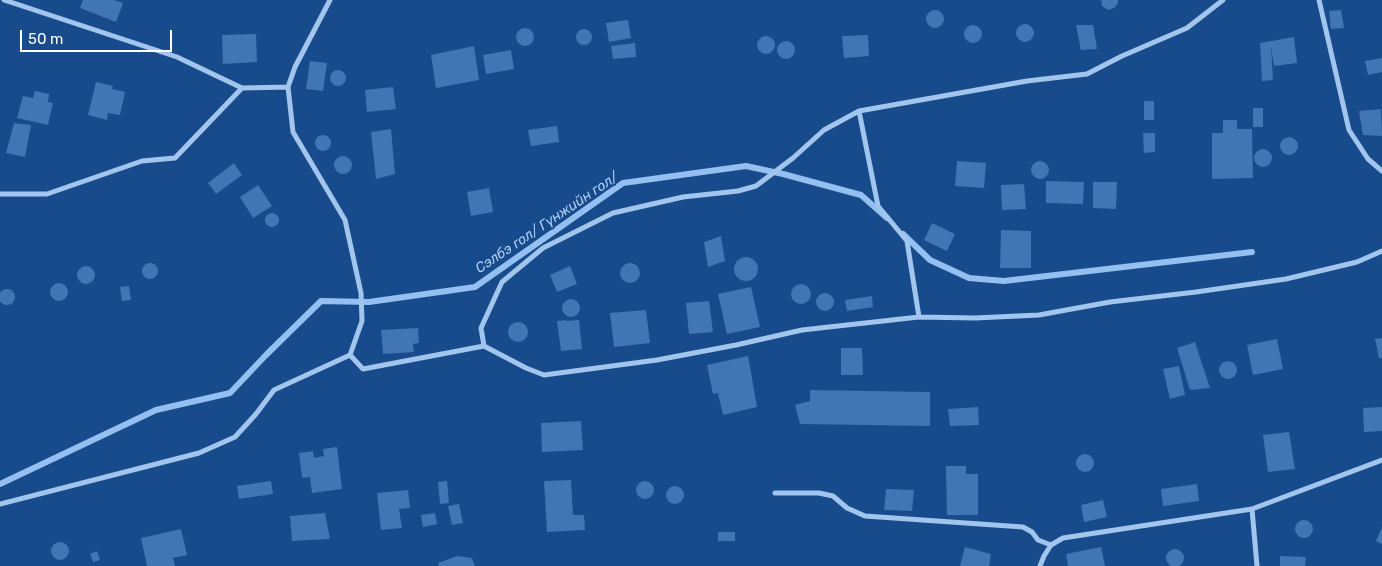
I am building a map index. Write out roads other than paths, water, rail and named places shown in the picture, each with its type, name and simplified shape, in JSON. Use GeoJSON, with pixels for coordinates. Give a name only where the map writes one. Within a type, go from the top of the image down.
{"type":"FeatureCollection","features":[{"type":"Feature","properties":{"kind":"street"},"geometry":{"type":"LineString","coordinates":[[4,0],[177,57],[242,88],[288,87]]}},
{"type":"Feature","properties":{"kind":"street"},"geometry":{"type":"LineString","coordinates":[[0,504],[199,453],[235,437],[274,390],[350,355],[362,321],[360,293],[345,220],[293,132],[288,87],[295,67],[330,0]]}},
{"type":"Feature","properties":{"kind":"street"},"geometry":{"type":"LineString","coordinates":[[484,346],[481,328],[502,282],[544,248],[613,213],[683,197],[738,191],[756,186],[793,158],[824,130],[859,111],[1027,81],[1087,74],[1122,56],[1187,28],[1223,0]]}},
{"type":"Feature","properties":{"kind":"street"},"geometry":{"type":"LineString","coordinates":[[1319,0],[1349,130],[1368,159],[1382,171]]}},
{"type":"Feature","properties":{"kind":"street"},"geometry":{"type":"LineString","coordinates":[[0,194],[47,194],[142,161],[175,158],[242,88]]}},
{"type":"Feature","properties":{"kind":"street"},"geometry":{"type":"LineString","coordinates":[[859,111],[878,206],[907,242],[919,316]]}},
{"type":"Feature","properties":{"kind":"street"},"geometry":{"type":"LineString","coordinates":[[350,355],[363,369],[484,346],[526,368],[544,374],[657,360],[802,330],[919,316],[975,318],[1039,315],[1110,302],[1196,292],[1286,278],[1358,262],[1382,251]]}},
{"type":"Feature","properties":{"kind":"street"},"geometry":{"type":"LineString","coordinates":[[1040,566],[1052,545],[1062,538],[1252,509],[1382,460]]}},
{"type":"Feature","properties":{"kind":"street"},"geometry":{"type":"LineString","coordinates":[[775,493],[819,493],[833,496],[847,508],[866,516],[1023,528],[1032,532],[1038,540],[1052,545]]}},
{"type":"Feature","properties":{"kind":"street"},"geometry":{"type":"LineString","coordinates":[[1252,509],[1257,566]]}},
{"type":"Feature","properties":{"kind":"waterway","name":"Сэлбэ гол/ Гүнжийн гол/"},"geometry":{"type":"LineString","coordinates":[[0,484],[156,410],[230,393],[321,301],[369,302],[475,287],[623,183],[746,166],[861,195],[887,218]]}},
{"type":"Feature","properties":{"kind":"waterway"},"geometry":{"type":"LineString","coordinates":[[903,234],[930,260],[969,278],[1004,281],[1252,252]]}}]}
